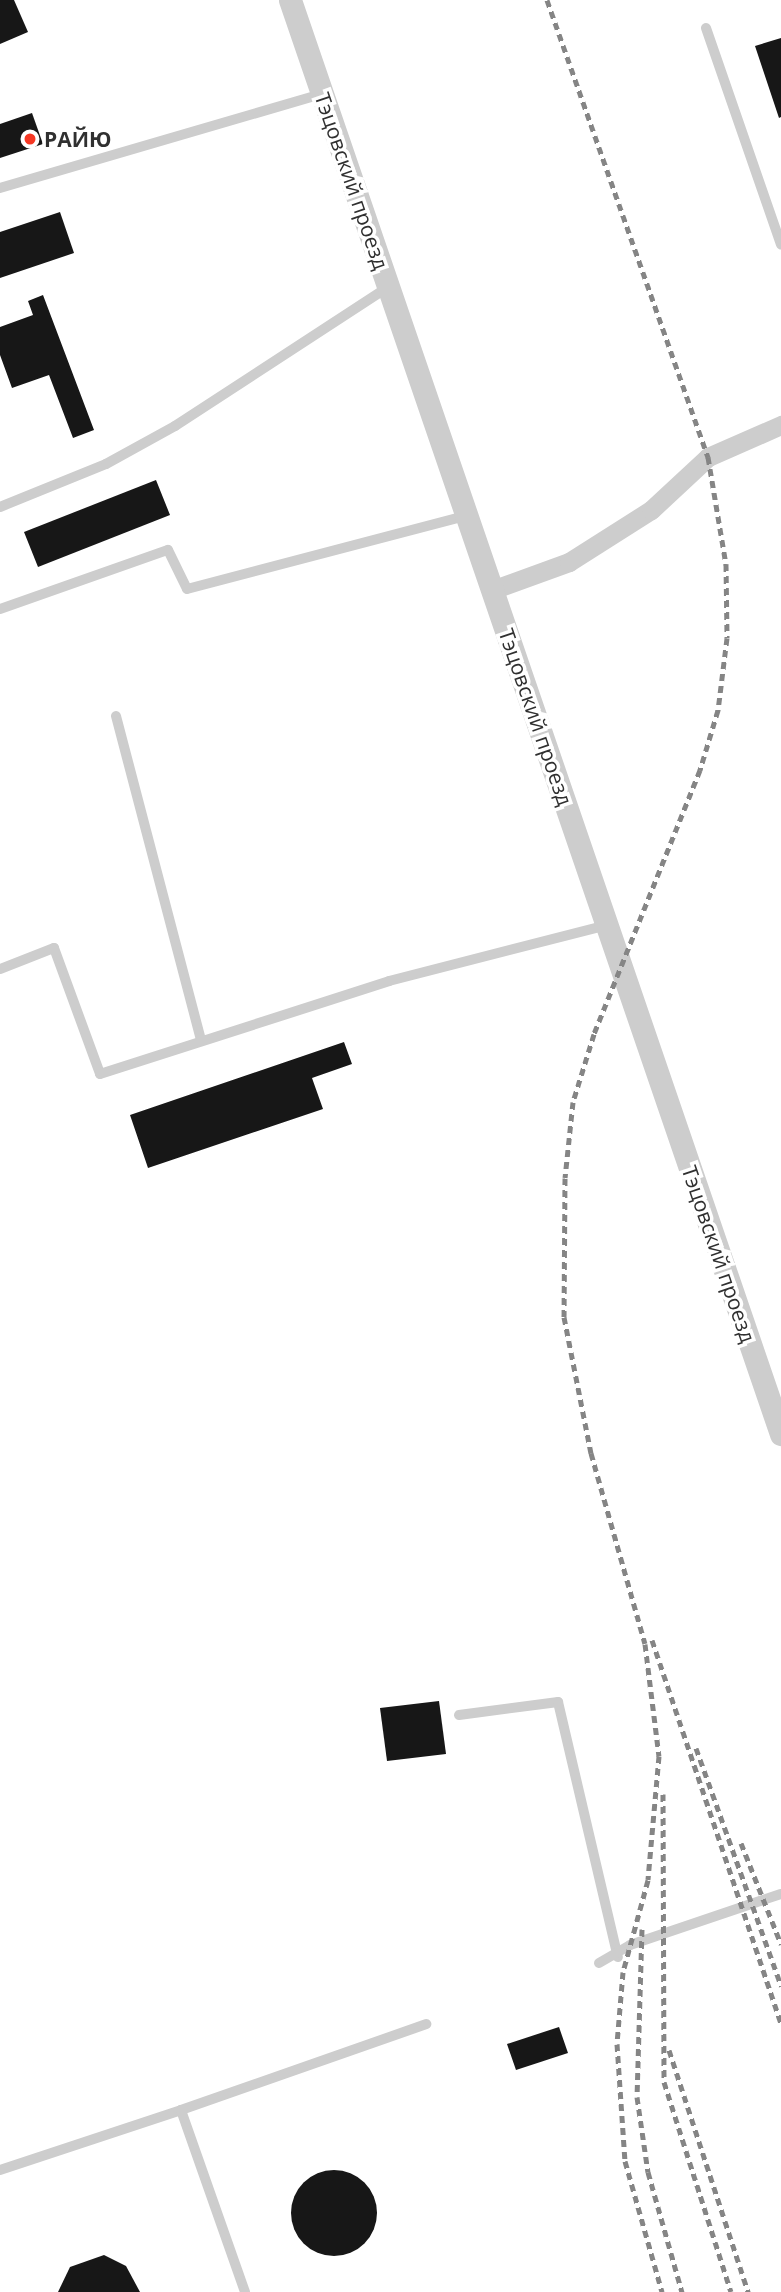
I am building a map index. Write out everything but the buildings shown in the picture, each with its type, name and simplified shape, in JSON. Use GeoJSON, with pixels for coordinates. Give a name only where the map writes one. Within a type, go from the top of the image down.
{"type":"FeatureCollection","features":[{"type":"Feature","properties":{"kind":"street","name":"Тэцовский проезд"},"geometry":{"type":"LineString","coordinates":[[290,0],[781,1434]]}},
{"type":"Feature","properties":{"kind":"street"},"geometry":{"type":"LineString","coordinates":[[492,590],[569,562],[651,510],[708,457],[781,425]]}},
{"type":"Feature","properties":{"kind":"lane"},"geometry":{"type":"LineString","coordinates":[[706,28],[781,244]]}},
{"type":"Feature","properties":{"kind":"lane"},"geometry":{"type":"LineString","coordinates":[[0,188],[322,94]]}},
{"type":"Feature","properties":{"kind":"lane"},"geometry":{"type":"LineString","coordinates":[[0,507],[106,464],[163,432],[388,287]]}},
{"type":"Feature","properties":{"kind":"lane"},"geometry":{"type":"LineString","coordinates":[[0,609],[168,550],[187,589],[467,516]]}},
{"type":"Feature","properties":{"kind":"lane"},"geometry":{"type":"LineString","coordinates":[[116,716],[201,1041]]}},
{"type":"Feature","properties":{"kind":"lane"},"geometry":{"type":"LineString","coordinates":[[0,969],[54,948],[100,1074],[389,981],[607,925]]}},
{"type":"Feature","properties":{"kind":"lane"},"geometry":{"type":"LineString","coordinates":[[459,1715],[558,1702],[618,1957]]}},
{"type":"Feature","properties":{"kind":"lane"},"geometry":{"type":"LineString","coordinates":[[599,1964],[618,1957],[630,1945],[781,1894]]}},
{"type":"Feature","properties":{"kind":"lane"},"geometry":{"type":"LineString","coordinates":[[0,2170],[426,2024]]}},
{"type":"Feature","properties":{"kind":"lane"},"geometry":{"type":"LineString","coordinates":[[181,2110],[244,2292]]}},
{"type":"Feature","properties":{"kind":"railway"},"geometry":{"type":"LineString","coordinates":[[547,0],[708,457],[726,564],[727,638],[718,710],[700,770],[594,1034],[573,1102],[565,1178],[564,1317],[591,1453],[645,1644],[659,1756],[648,1880],[623,1972],[617,2044],[625,2161],[662,2292]]}},
{"type":"Feature","properties":{"kind":"railway"},"geometry":{"type":"LineString","coordinates":[[652,1640],[781,2023]]}},
{"type":"Feature","properties":{"kind":"railway"},"geometry":{"type":"LineString","coordinates":[[696,1748],[781,1986]]}},
{"type":"Feature","properties":{"kind":"railway"},"geometry":{"type":"LineString","coordinates":[[663,1794],[664,2082],[731,2292]]}},
{"type":"Feature","properties":{"kind":"railway"},"geometry":{"type":"LineString","coordinates":[[741,1843],[781,1944]]}},
{"type":"Feature","properties":{"kind":"railway"},"geometry":{"type":"LineString","coordinates":[[642,1929],[637,2097],[648,2172],[682,2292]]}},
{"type":"Feature","properties":{"kind":"railway"},"geometry":{"type":"LineString","coordinates":[[669,2050],[748,2292]]}},
{"type":"Feature","properties":{"kind":"place","name":"РАЙЮ"},"geometry":{"type":"Point","coordinates":[30,139]}}]}
